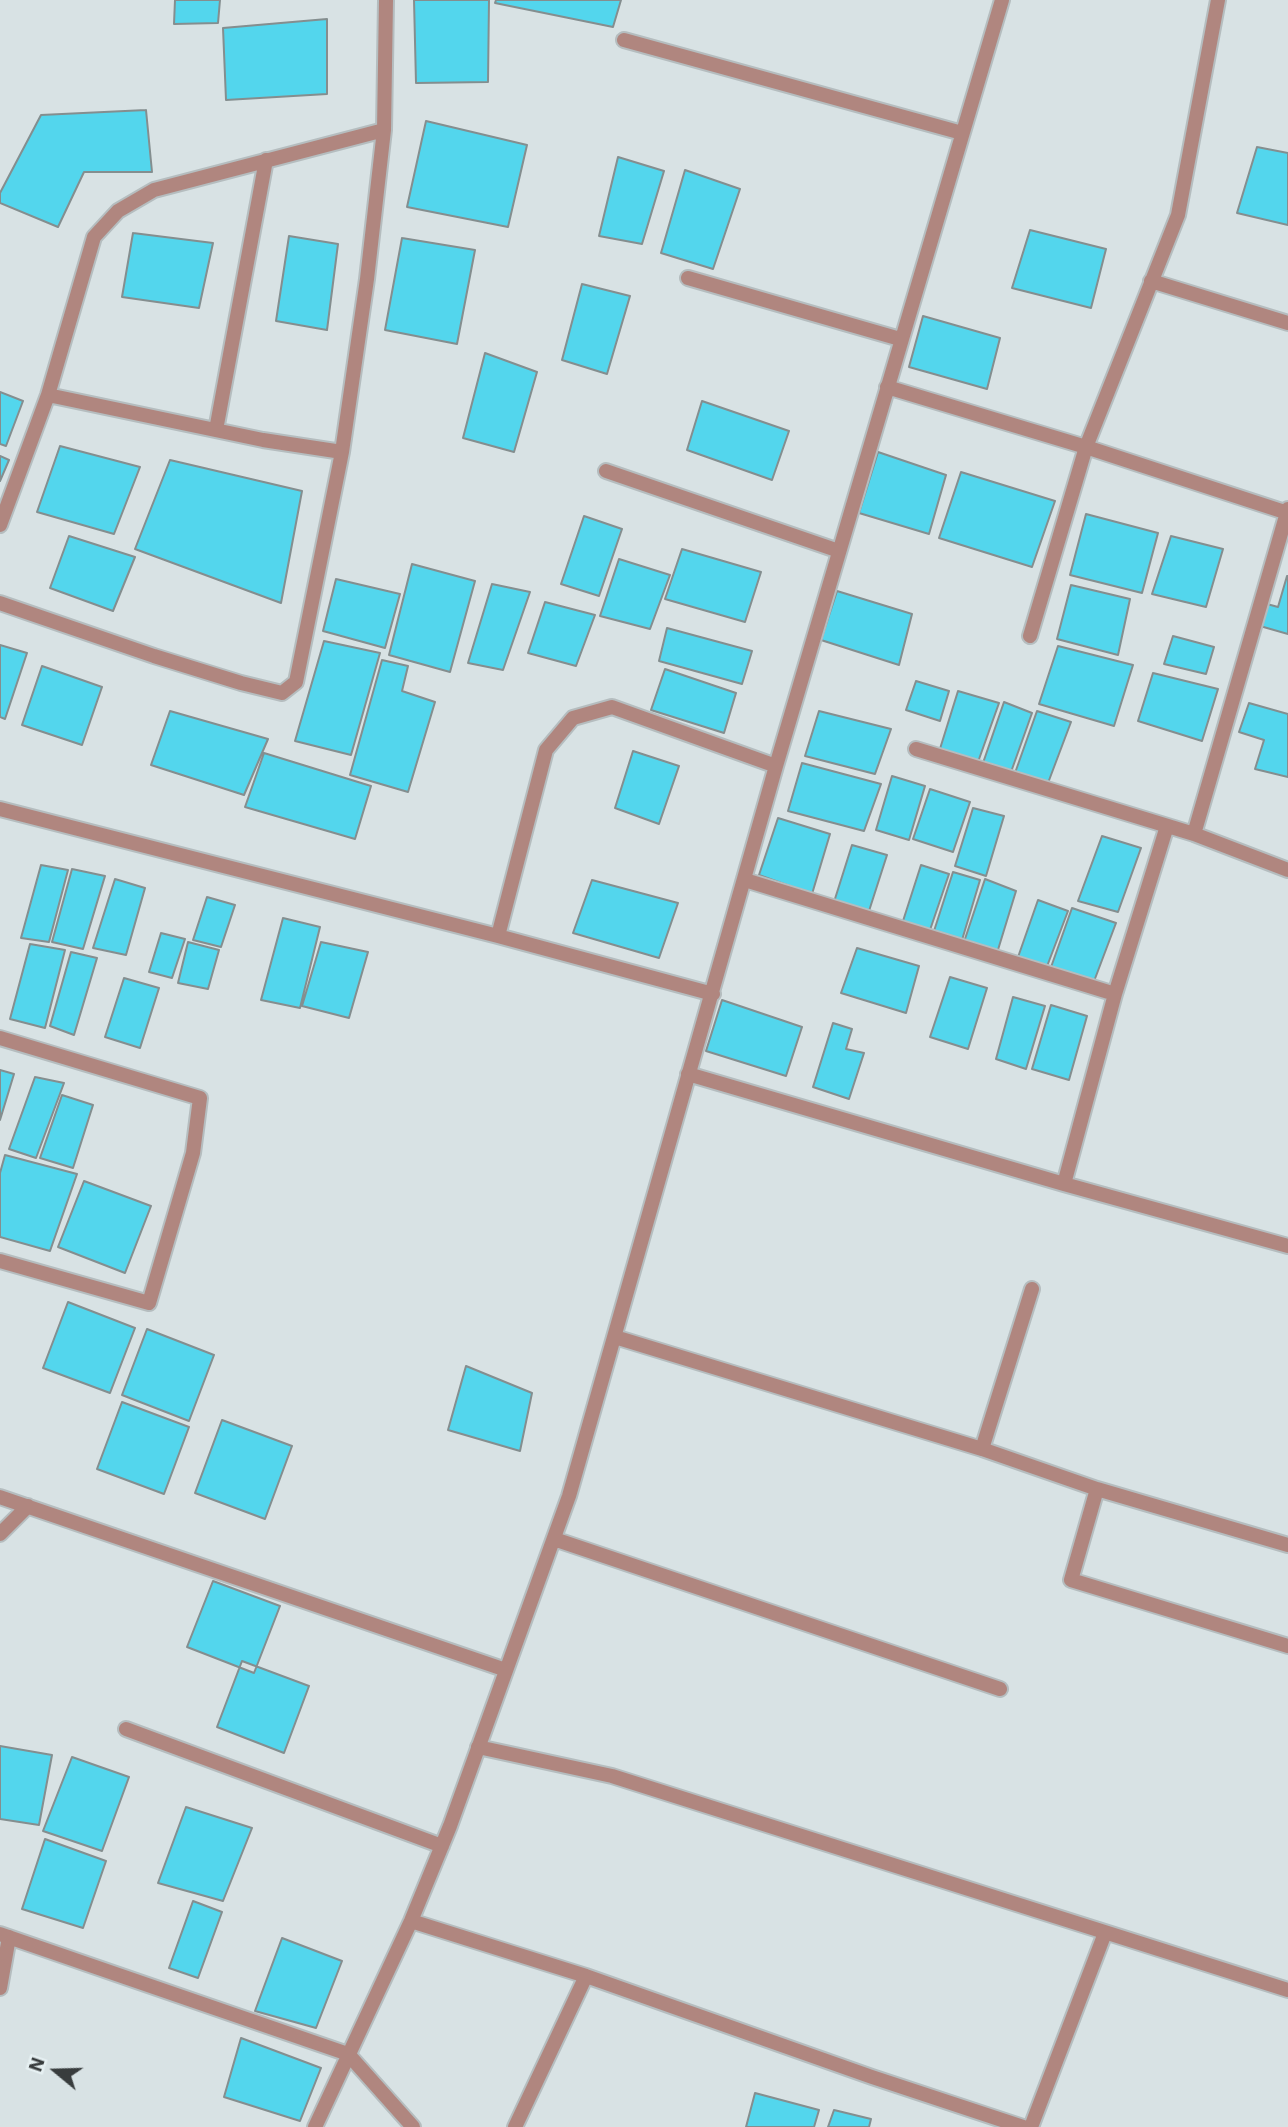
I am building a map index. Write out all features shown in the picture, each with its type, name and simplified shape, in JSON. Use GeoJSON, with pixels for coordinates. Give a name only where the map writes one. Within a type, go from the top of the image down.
{"type":"FeatureCollection","features":[{"type":"Feature","properties":{"kind":"street"},"geometry":{"type":"LineString","coordinates":[[0,603],[241,683],[282,693],[296,682],[342,452],[368,279],[384,130],[386,0]]}},
{"type":"Feature","properties":{"kind":"street"},"geometry":{"type":"LineString","coordinates":[[315,2127],[411,1921],[442,1846],[569,1496],[776,766],[1002,0]]}},
{"type":"Feature","properties":{"kind":"street"},"geometry":{"type":"LineString","coordinates":[[1031,636],[1086,447],[1178,215],[1218,0]]}},
{"type":"Feature","properties":{"kind":"street"},"geometry":{"type":"LineString","coordinates":[[624,40],[962,133]]}},
{"type":"Feature","properties":{"kind":"street"},"geometry":{"type":"LineString","coordinates":[[0,525],[48,395],[93,237],[118,211],[154,190],[384,130]]}},
{"type":"Feature","properties":{"kind":"street"},"geometry":{"type":"LineString","coordinates":[[216,430],[266,160]]}},
{"type":"Feature","properties":{"kind":"street"},"geometry":{"type":"LineString","coordinates":[[688,278],[900,340]]}},
{"type":"Feature","properties":{"kind":"street"},"geometry":{"type":"LineString","coordinates":[[1151,281],[1288,323]]}},
{"type":"Feature","properties":{"kind":"street"},"geometry":{"type":"LineString","coordinates":[[887,387],[1288,512],[1194,834]]}},
{"type":"Feature","properties":{"kind":"street"},"geometry":{"type":"LineString","coordinates":[[48,395],[263,440],[342,452]]}},
{"type":"Feature","properties":{"kind":"street"},"geometry":{"type":"LineString","coordinates":[[606,471],[839,551]]}},
{"type":"Feature","properties":{"kind":"street"},"geometry":{"type":"LineString","coordinates":[[498,936],[546,750],[573,718],[612,707],[776,766]]}},
{"type":"Feature","properties":{"kind":"street"},"geometry":{"type":"LineString","coordinates":[[916,748],[1194,834],[1288,870]]}},
{"type":"Feature","properties":{"kind":"street"},"geometry":{"type":"LineString","coordinates":[[0,809],[498,936],[713,994]]}},
{"type":"Feature","properties":{"kind":"street"},"geometry":{"type":"LineString","coordinates":[[1064,1184],[1115,994],[1167,826]]}},
{"type":"Feature","properties":{"kind":"street"},"geometry":{"type":"LineString","coordinates":[[745,880],[1115,994]]}},
{"type":"Feature","properties":{"kind":"street"},"geometry":{"type":"LineString","coordinates":[[0,1038],[200,1098],[192,1153],[149,1303],[0,1261]]}},
{"type":"Feature","properties":{"kind":"street"},"geometry":{"type":"LineString","coordinates":[[688,1074],[1064,1184],[1288,1246]]}},
{"type":"Feature","properties":{"kind":"street"},"geometry":{"type":"LineString","coordinates":[[982,1449],[1032,1289]]}},
{"type":"Feature","properties":{"kind":"street"},"geometry":{"type":"LineString","coordinates":[[615,1337],[982,1449],[1097,1489],[1288,1545]]}},
{"type":"Feature","properties":{"kind":"street"},"geometry":{"type":"LineString","coordinates":[[1097,1489],[1071,1580],[1288,1646]]}},
{"type":"Feature","properties":{"kind":"street"},"geometry":{"type":"LineString","coordinates":[[0,1497],[506,1670]]}},
{"type":"Feature","properties":{"kind":"street"},"geometry":{"type":"LineString","coordinates":[[0,1534],[29,1506]]}},
{"type":"Feature","properties":{"kind":"street"},"geometry":{"type":"LineString","coordinates":[[554,1539],[1000,1689]]}},
{"type":"Feature","properties":{"kind":"street"},"geometry":{"type":"LineString","coordinates":[[126,1729],[442,1846]]}},
{"type":"Feature","properties":{"kind":"street"},"geometry":{"type":"LineString","coordinates":[[478,1747],[612,1776],[1288,1990]]}},
{"type":"Feature","properties":{"kind":"street"},"geometry":{"type":"LineString","coordinates":[[411,1921],[586,1976],[1023,2127]]}},
{"type":"Feature","properties":{"kind":"street"},"geometry":{"type":"LineString","coordinates":[[1031,2127],[1105,1933]]}},
{"type":"Feature","properties":{"kind":"street"},"geometry":{"type":"LineString","coordinates":[[0,1988],[4,1936],[348,2054],[413,2127]]}},
{"type":"Feature","properties":{"kind":"street"},"geometry":{"type":"LineString","coordinates":[[515,2127],[586,1976]]}},
{"type":"Feature","properties":{"kind":"building"},"geometry":{"type":"Polygon","coordinates":[[[175,0],[220,0],[218,23],[174,24],[175,0]]]}},
{"type":"Feature","properties":{"kind":"building"},"geometry":{"type":"Polygon","coordinates":[[[414,0],[489,0],[488,82],[416,83],[414,0]]]}},
{"type":"Feature","properties":{"kind":"building"},"geometry":{"type":"Polygon","coordinates":[[[496,0],[621,0],[613,27],[495,3],[496,0]]]}},
{"type":"Feature","properties":{"kind":"building"},"geometry":{"type":"Polygon","coordinates":[[[327,19],[327,94],[226,100],[223,28],[327,19]]]}},
{"type":"Feature","properties":{"kind":"building"},"geometry":{"type":"Polygon","coordinates":[[[146,110],[152,172],[84,172],[58,227],[0,203],[0,193],[41,115],[146,110]]]}},
{"type":"Feature","properties":{"kind":"building"},"geometry":{"type":"Polygon","coordinates":[[[426,121],[527,145],[508,227],[407,207],[426,121]]]}},
{"type":"Feature","properties":{"kind":"building"},"geometry":{"type":"Polygon","coordinates":[[[1257,147],[1288,153],[1288,225],[1237,213],[1257,147]]]}},
{"type":"Feature","properties":{"kind":"building"},"geometry":{"type":"Polygon","coordinates":[[[618,157],[664,171],[642,244],[599,236],[618,157]]]}},
{"type":"Feature","properties":{"kind":"building"},"geometry":{"type":"Polygon","coordinates":[[[685,170],[740,189],[713,269],[661,253],[685,170]]]}},
{"type":"Feature","properties":{"kind":"building"},"geometry":{"type":"Polygon","coordinates":[[[1030,230],[1106,249],[1091,308],[1012,288],[1030,230]]]}},
{"type":"Feature","properties":{"kind":"building"},"geometry":{"type":"Polygon","coordinates":[[[133,233],[213,243],[199,308],[122,297],[133,233]]]}},
{"type":"Feature","properties":{"kind":"building"},"geometry":{"type":"Polygon","coordinates":[[[289,236],[338,244],[327,330],[276,321],[289,236]]]}},
{"type":"Feature","properties":{"kind":"building"},"geometry":{"type":"Polygon","coordinates":[[[402,238],[475,250],[457,344],[385,330],[402,238]]]}},
{"type":"Feature","properties":{"kind":"building"},"geometry":{"type":"Polygon","coordinates":[[[582,284],[630,296],[607,374],[562,360],[582,284]]]}},
{"type":"Feature","properties":{"kind":"building"},"geometry":{"type":"Polygon","coordinates":[[[923,316],[1000,338],[987,389],[909,367],[923,316]]]}},
{"type":"Feature","properties":{"kind":"building"},"geometry":{"type":"Polygon","coordinates":[[[485,353],[537,372],[514,452],[463,438],[485,353]]]}},
{"type":"Feature","properties":{"kind":"building"},"geometry":{"type":"Polygon","coordinates":[[[0,392],[23,401],[6,446],[0,444],[0,392]]]}},
{"type":"Feature","properties":{"kind":"building"},"geometry":{"type":"Polygon","coordinates":[[[702,401],[789,431],[772,480],[687,450],[702,401]]]}},
{"type":"Feature","properties":{"kind":"building"},"geometry":{"type":"Polygon","coordinates":[[[60,446],[140,467],[114,534],[37,512],[60,446]]]}},
{"type":"Feature","properties":{"kind":"building"},"geometry":{"type":"Polygon","coordinates":[[[878,452],[946,475],[929,534],[859,513],[878,452]]]}},
{"type":"Feature","properties":{"kind":"building"},"geometry":{"type":"Polygon","coordinates":[[[0,456],[9,460],[0,481],[0,456]]]}},
{"type":"Feature","properties":{"kind":"building"},"geometry":{"type":"Polygon","coordinates":[[[170,460],[302,491],[281,603],[135,549],[170,460]]]}},
{"type":"Feature","properties":{"kind":"building"},"geometry":{"type":"Polygon","coordinates":[[[961,472],[1055,501],[1032,567],[939,538],[961,472]]]}},
{"type":"Feature","properties":{"kind":"building"},"geometry":{"type":"Polygon","coordinates":[[[1086,514],[1158,533],[1142,593],[1070,575],[1086,514]]]}},
{"type":"Feature","properties":{"kind":"building"},"geometry":{"type":"Polygon","coordinates":[[[584,516],[622,529],[599,596],[561,584],[584,516]]]}},
{"type":"Feature","properties":{"kind":"building"},"geometry":{"type":"Polygon","coordinates":[[[69,536],[135,557],[113,611],[50,588],[69,536]]]}},
{"type":"Feature","properties":{"kind":"building"},"geometry":{"type":"Polygon","coordinates":[[[1171,536],[1223,549],[1206,607],[1152,594],[1171,536]]]}},
{"type":"Feature","properties":{"kind":"building"},"geometry":{"type":"Polygon","coordinates":[[[682,549],[761,572],[745,622],[665,599],[682,549]]]}},
{"type":"Feature","properties":{"kind":"building"},"geometry":{"type":"Polygon","coordinates":[[[619,559],[670,575],[650,629],[600,616],[619,559]]]}},
{"type":"Feature","properties":{"kind":"building"},"geometry":{"type":"Polygon","coordinates":[[[412,564],[475,581],[450,672],[389,655],[412,564]]]}},
{"type":"Feature","properties":{"kind":"building"},"geometry":{"type":"Polygon","coordinates":[[[1287,576],[1288,634],[1260,626],[1267,604],[1278,607],[1287,576]]]}},
{"type":"Feature","properties":{"kind":"building"},"geometry":{"type":"Polygon","coordinates":[[[336,579],[400,594],[385,648],[323,631],[336,579]]]}},
{"type":"Feature","properties":{"kind":"building"},"geometry":{"type":"Polygon","coordinates":[[[492,584],[530,592],[503,670],[468,663],[492,584]]]}},
{"type":"Feature","properties":{"kind":"building"},"geometry":{"type":"Polygon","coordinates":[[[1071,585],[1130,599],[1118,655],[1057,639],[1071,585]]]}},
{"type":"Feature","properties":{"kind":"building"},"geometry":{"type":"Polygon","coordinates":[[[837,591],[912,614],[899,665],[821,640],[837,591]]]}},
{"type":"Feature","properties":{"kind":"building"},"geometry":{"type":"Polygon","coordinates":[[[545,602],[595,615],[576,666],[528,653],[545,602]]]}},
{"type":"Feature","properties":{"kind":"building"},"geometry":{"type":"Polygon","coordinates":[[[667,628],[752,651],[742,684],[659,661],[667,628]]]}},
{"type":"Feature","properties":{"kind":"building"},"geometry":{"type":"Polygon","coordinates":[[[1173,636],[1214,647],[1206,674],[1164,664],[1173,636]]]}},
{"type":"Feature","properties":{"kind":"building"},"geometry":{"type":"Polygon","coordinates":[[[324,641],[380,653],[351,755],[295,741],[324,641]]]}},
{"type":"Feature","properties":{"kind":"building"},"geometry":{"type":"Polygon","coordinates":[[[0,645],[27,653],[5,719],[0,717],[0,645]]]}},
{"type":"Feature","properties":{"kind":"building"},"geometry":{"type":"Polygon","coordinates":[[[1058,646],[1133,665],[1114,726],[1039,704],[1058,646]]]}},
{"type":"Feature","properties":{"kind":"building"},"geometry":{"type":"Polygon","coordinates":[[[382,660],[408,666],[402,691],[435,702],[408,792],[350,775],[382,660]]]}},
{"type":"Feature","properties":{"kind":"building"},"geometry":{"type":"Polygon","coordinates":[[[42,666],[102,687],[82,745],[22,725],[42,666]]]}},
{"type":"Feature","properties":{"kind":"building"},"geometry":{"type":"Polygon","coordinates":[[[665,669],[736,693],[724,733],[651,710],[665,669]]]}},
{"type":"Feature","properties":{"kind":"building"},"geometry":{"type":"Polygon","coordinates":[[[1153,673],[1218,689],[1202,741],[1138,721],[1153,673]]]}},
{"type":"Feature","properties":{"kind":"building"},"geometry":{"type":"Polygon","coordinates":[[[916,681],[949,691],[940,721],[906,710],[916,681]]]}},
{"type":"Feature","properties":{"kind":"building"},"geometry":{"type":"Polygon","coordinates":[[[958,691],[999,703],[978,762],[939,752],[958,691]]]}},
{"type":"Feature","properties":{"kind":"building"},"geometry":{"type":"Polygon","coordinates":[[[1004,702],[1032,713],[1011,772],[983,763],[1004,702]]]}},
{"type":"Feature","properties":{"kind":"building"},"geometry":{"type":"Polygon","coordinates":[[[1249,703],[1288,714],[1288,777],[1255,769],[1264,740],[1239,732],[1249,703]]]}},
{"type":"Feature","properties":{"kind":"building"},"geometry":{"type":"Polygon","coordinates":[[[170,711],[268,739],[244,795],[151,765],[170,711]]]}},
{"type":"Feature","properties":{"kind":"building"},"geometry":{"type":"Polygon","coordinates":[[[819,711],[891,729],[875,774],[805,756],[819,711]]]}},
{"type":"Feature","properties":{"kind":"building"},"geometry":{"type":"Polygon","coordinates":[[[1037,711],[1071,722],[1048,783],[1015,773],[1037,711]]]}},
{"type":"Feature","properties":{"kind":"building"},"geometry":{"type":"Polygon","coordinates":[[[633,751],[679,766],[659,824],[615,808],[633,751]]]}},
{"type":"Feature","properties":{"kind":"building"},"geometry":{"type":"Polygon","coordinates":[[[264,753],[371,786],[355,839],[245,807],[264,753]]]}},
{"type":"Feature","properties":{"kind":"building"},"geometry":{"type":"Polygon","coordinates":[[[802,763],[881,784],[864,831],[788,811],[802,763]]]}},
{"type":"Feature","properties":{"kind":"building"},"geometry":{"type":"Polygon","coordinates":[[[892,776],[925,786],[909,840],[876,830],[892,776]]]}},
{"type":"Feature","properties":{"kind":"building"},"geometry":{"type":"Polygon","coordinates":[[[930,789],[970,802],[953,852],[913,839],[930,789]]]}},
{"type":"Feature","properties":{"kind":"building"},"geometry":{"type":"Polygon","coordinates":[[[973,808],[1004,816],[986,876],[955,866],[973,808]]]}},
{"type":"Feature","properties":{"kind":"building"},"geometry":{"type":"Polygon","coordinates":[[[778,818],[830,834],[812,894],[759,875],[778,818]]]}},
{"type":"Feature","properties":{"kind":"building"},"geometry":{"type":"Polygon","coordinates":[[[1102,836],[1141,848],[1118,912],[1078,901],[1102,836]]]}},
{"type":"Feature","properties":{"kind":"building"},"geometry":{"type":"Polygon","coordinates":[[[852,845],[887,855],[869,911],[834,902],[852,845]]]}},
{"type":"Feature","properties":{"kind":"building"},"geometry":{"type":"Polygon","coordinates":[[[41,865],[68,870],[49,942],[21,938],[41,865]]]}},
{"type":"Feature","properties":{"kind":"building"},"geometry":{"type":"Polygon","coordinates":[[[921,865],[949,874],[930,930],[903,921],[921,865]]]}},
{"type":"Feature","properties":{"kind":"building"},"geometry":{"type":"Polygon","coordinates":[[[72,869],[105,876],[83,949],[52,942],[72,869]]]}},
{"type":"Feature","properties":{"kind":"building"},"geometry":{"type":"Polygon","coordinates":[[[953,872],[980,880],[962,940],[934,931],[953,872]]]}},
{"type":"Feature","properties":{"kind":"building"},"geometry":{"type":"Polygon","coordinates":[[[115,879],[145,888],[126,955],[93,948],[115,879]]]}},
{"type":"Feature","properties":{"kind":"building"},"geometry":{"type":"Polygon","coordinates":[[[985,879],[1016,891],[997,953],[964,942],[985,879]]]}},
{"type":"Feature","properties":{"kind":"building"},"geometry":{"type":"Polygon","coordinates":[[[592,880],[678,903],[659,958],[573,933],[592,880]]]}},
{"type":"Feature","properties":{"kind":"building"},"geometry":{"type":"Polygon","coordinates":[[[207,897],[235,905],[221,947],[193,940],[207,897]]]}},
{"type":"Feature","properties":{"kind":"building"},"geometry":{"type":"Polygon","coordinates":[[[1038,900],[1068,911],[1046,969],[1017,960],[1038,900]]]}},
{"type":"Feature","properties":{"kind":"building"},"geometry":{"type":"Polygon","coordinates":[[[1072,908],[1116,923],[1093,984],[1050,970],[1072,908]]]}},
{"type":"Feature","properties":{"kind":"building"},"geometry":{"type":"Polygon","coordinates":[[[283,918],[320,927],[300,1008],[261,1000],[283,918]]]}},
{"type":"Feature","properties":{"kind":"building"},"geometry":{"type":"Polygon","coordinates":[[[161,933],[185,939],[172,978],[149,972],[161,933]]]}},
{"type":"Feature","properties":{"kind":"building"},"geometry":{"type":"Polygon","coordinates":[[[188,942],[219,950],[208,989],[178,983],[188,942]]]}},
{"type":"Feature","properties":{"kind":"building"},"geometry":{"type":"Polygon","coordinates":[[[321,942],[368,952],[349,1018],[302,1006],[321,942]]]}},
{"type":"Feature","properties":{"kind":"building"},"geometry":{"type":"Polygon","coordinates":[[[30,944],[65,950],[45,1028],[10,1019],[30,944]]]}},
{"type":"Feature","properties":{"kind":"building"},"geometry":{"type":"Polygon","coordinates":[[[857,948],[919,966],[906,1013],[841,993],[857,948]]]}},
{"type":"Feature","properties":{"kind":"building"},"geometry":{"type":"Polygon","coordinates":[[[71,952],[97,958],[74,1035],[50,1026],[71,952]]]}},
{"type":"Feature","properties":{"kind":"building"},"geometry":{"type":"Polygon","coordinates":[[[950,977],[987,988],[968,1049],[930,1037],[950,977]]]}},
{"type":"Feature","properties":{"kind":"building"},"geometry":{"type":"Polygon","coordinates":[[[124,978],[159,988],[140,1048],[105,1037],[124,978]]]}},
{"type":"Feature","properties":{"kind":"building"},"geometry":{"type":"Polygon","coordinates":[[[1013,997],[1045,1006],[1026,1069],[996,1059],[1013,997]]]}},
{"type":"Feature","properties":{"kind":"building"},"geometry":{"type":"Polygon","coordinates":[[[722,1000],[802,1027],[786,1076],[706,1051],[722,1000]]]}},
{"type":"Feature","properties":{"kind":"building"},"geometry":{"type":"Polygon","coordinates":[[[1051,1005],[1087,1016],[1069,1080],[1032,1069],[1051,1005]]]}},
{"type":"Feature","properties":{"kind":"building"},"geometry":{"type":"Polygon","coordinates":[[[833,1023],[852,1029],[846,1049],[864,1053],[849,1099],[813,1087],[833,1023]]]}},
{"type":"Feature","properties":{"kind":"building"},"geometry":{"type":"Polygon","coordinates":[[[0,1070],[14,1074],[0,1120],[0,1070]]]}},
{"type":"Feature","properties":{"kind":"building"},"geometry":{"type":"Polygon","coordinates":[[[35,1077],[64,1083],[36,1158],[9,1149],[35,1077]]]}},
{"type":"Feature","properties":{"kind":"building"},"geometry":{"type":"Polygon","coordinates":[[[62,1095],[93,1105],[73,1168],[40,1158],[62,1095]]]}},
{"type":"Feature","properties":{"kind":"building"},"geometry":{"type":"Polygon","coordinates":[[[5,1155],[77,1174],[50,1251],[0,1237],[0,1173],[5,1155]]]}},
{"type":"Feature","properties":{"kind":"building"},"geometry":{"type":"Polygon","coordinates":[[[84,1181],[151,1206],[125,1273],[58,1247],[84,1181]]]}},
{"type":"Feature","properties":{"kind":"building"},"geometry":{"type":"Polygon","coordinates":[[[68,1302],[135,1328],[110,1393],[43,1368],[68,1302]]]}},
{"type":"Feature","properties":{"kind":"building"},"geometry":{"type":"Polygon","coordinates":[[[147,1329],[214,1355],[189,1421],[122,1395],[147,1329]]]}},
{"type":"Feature","properties":{"kind":"building"},"geometry":{"type":"Polygon","coordinates":[[[466,1366],[532,1393],[520,1451],[448,1430],[466,1366]]]}},
{"type":"Feature","properties":{"kind":"building"},"geometry":{"type":"Polygon","coordinates":[[[122,1402],[189,1427],[164,1494],[97,1469],[122,1402]]]}},
{"type":"Feature","properties":{"kind":"building"},"geometry":{"type":"Polygon","coordinates":[[[222,1420],[292,1446],[265,1519],[195,1493],[222,1420]]]}},
{"type":"Feature","properties":{"kind":"building"},"geometry":{"type":"Polygon","coordinates":[[[213,1581],[280,1606],[254,1673],[187,1647],[213,1581]]]}},
{"type":"Feature","properties":{"kind":"building"},"geometry":{"type":"Polygon","coordinates":[[[242,1661],[309,1686],[284,1753],[217,1727],[242,1661]]]}},
{"type":"Feature","properties":{"kind":"building"},"geometry":{"type":"Polygon","coordinates":[[[0,1746],[52,1755],[39,1825],[0,1819],[0,1746]]]}},
{"type":"Feature","properties":{"kind":"building"},"geometry":{"type":"Polygon","coordinates":[[[72,1757],[129,1777],[102,1851],[43,1831],[72,1757]]]}},
{"type":"Feature","properties":{"kind":"building"},"geometry":{"type":"Polygon","coordinates":[[[186,1807],[252,1828],[223,1901],[158,1883],[186,1807]]]}},
{"type":"Feature","properties":{"kind":"building"},"geometry":{"type":"Polygon","coordinates":[[[45,1839],[106,1861],[83,1928],[22,1909],[45,1839]]]}},
{"type":"Feature","properties":{"kind":"building"},"geometry":{"type":"Polygon","coordinates":[[[193,1901],[222,1912],[198,1978],[169,1968],[193,1901]]]}},
{"type":"Feature","properties":{"kind":"building"},"geometry":{"type":"Polygon","coordinates":[[[282,1938],[342,1961],[316,2028],[255,2011],[282,1938]]]}},
{"type":"Feature","properties":{"kind":"building"},"geometry":{"type":"Polygon","coordinates":[[[241,2038],[321,2068],[300,2121],[224,2097],[241,2038]]]}},
{"type":"Feature","properties":{"kind":"building"},"geometry":{"type":"Polygon","coordinates":[[[755,2093],[819,2110],[814,2127],[746,2127],[755,2093]]]}},
{"type":"Feature","properties":{"kind":"building"},"geometry":{"type":"Polygon","coordinates":[[[834,2110],[871,2119],[869,2127],[828,2127],[834,2110]]]}}]}
